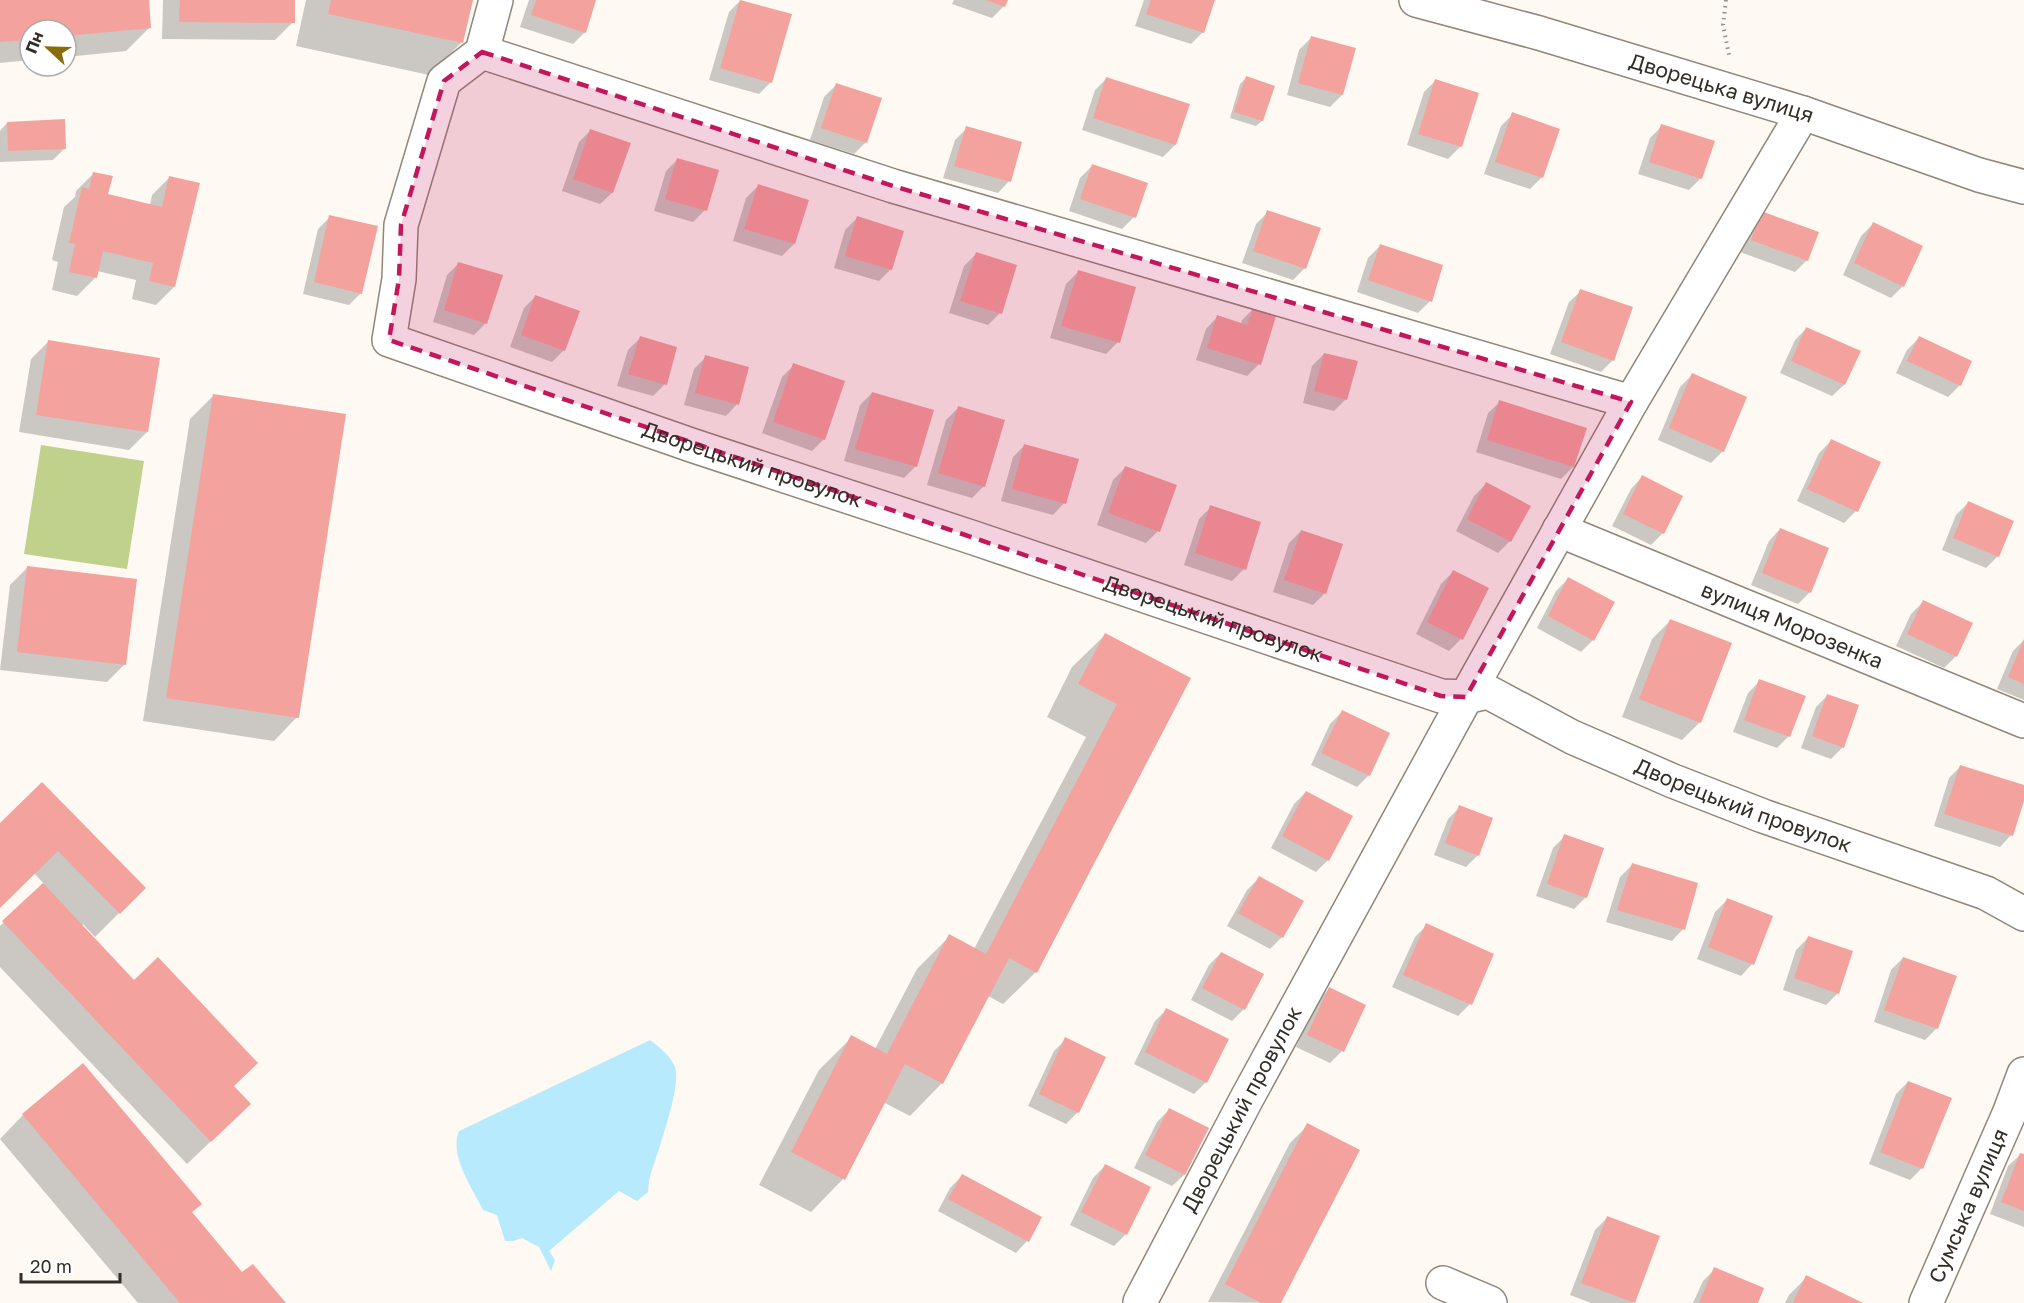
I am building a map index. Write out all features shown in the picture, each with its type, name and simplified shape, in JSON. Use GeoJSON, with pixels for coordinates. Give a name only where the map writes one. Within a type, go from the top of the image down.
{"type":"FeatureCollection","features":[{"type":"Feature","properties":{"kind":"street"},"geometry":{"type":"LineString","coordinates":[[496,0],[482,52],[893,186],[1631,402]]}},
{"type":"Feature","properties":{"kind":"street","name":"Дворецька вулиця"},"geometry":{"type":"LineString","coordinates":[[1416,0],[1539,33],[1803,113],[1979,175],[2024,188]]}},
{"type":"Feature","properties":{"kind":"street","name":"Дворецький провулок"},"geometry":{"type":"LineString","coordinates":[[482,52],[444,81],[401,225],[399,279],[389,340],[694,446],[1440,696],[1466,697],[1488,692],[1572,737],[1673,782],[1763,816],[1986,893],[2024,914]]}},
{"type":"Feature","properties":{"kind":"street","name":"Дворецький провулок"},"geometry":{"type":"LineString","coordinates":[[1140,1302],[1247,1098],[1466,697],[1631,402],[1803,113]]}},
{"type":"Feature","properties":{"kind":"street","name":"вулиця Морозенка"},"geometry":{"type":"LineString","coordinates":[[1559,531],[2024,721]]}},
{"type":"Feature","properties":{"kind":"street","name":"Сумська вулиця"},"geometry":{"type":"LineString","coordinates":[[1926,1303],[2017,1117],[2024,1074]]}},
{"type":"Feature","properties":{"kind":"street"},"geometry":{"type":"LineString","coordinates":[[1443,1283],[1490,1303]]}},
{"type":"Feature","properties":{"kind":"path"},"geometry":{"type":"LineString","coordinates":[[1726,0],[1723,25],[1737,94]]}},
{"type":"Feature","properties":{"kind":"highlighted area"},"geometry":{"type":"Polygon","coordinates":[[[482,52],[893,186],[1631,402],[1466,697],[1441,696],[389,340],[399,279],[401,225],[444,81],[482,52]]]}},
{"type":"Feature","properties":{"kind":"green space"},"geometry":{"type":"Polygon","coordinates":[[[41,445],[144,461],[127,569],[24,554],[41,445]]]}},
{"type":"Feature","properties":{"kind":"water"},"geometry":{"type":"Polygon","coordinates":[[[650,1040],[670,1059],[675,1067],[676,1077],[672,1105],[649,1180],[648,1192],[637,1201],[619,1191],[549,1251],[555,1260],[551,1271],[539,1247],[522,1238],[505,1241],[497,1215],[483,1210],[459,1161],[457,1141],[459,1131],[650,1040]]]}},
{"type":"Feature","properties":{"kind":"building"},"geometry":{"type":"Polygon","coordinates":[[[0,0],[149,0],[151,28],[78,35],[78,18],[18,18],[18,41],[0,42],[0,0]]]}},
{"type":"Feature","properties":{"kind":"building"},"geometry":{"type":"Polygon","coordinates":[[[180,0],[295,0],[295,23],[179,22],[180,0]]]}},
{"type":"Feature","properties":{"kind":"building"},"geometry":{"type":"Polygon","coordinates":[[[331,0],[473,0],[463,43],[328,14],[331,0]]]}},
{"type":"Feature","properties":{"kind":"building"},"geometry":{"type":"Polygon","coordinates":[[[536,0],[596,0],[586,33],[531,15],[536,0]]]}},
{"type":"Feature","properties":{"kind":"building"},"geometry":{"type":"Polygon","coordinates":[[[740,0],[792,14],[772,83],[720,68],[740,0]]]}},
{"type":"Feature","properties":{"kind":"building"},"geometry":{"type":"Polygon","coordinates":[[[986,0],[1008,0],[1005,7],[986,0]]]}},
{"type":"Feature","properties":{"kind":"building"},"geometry":{"type":"Polygon","coordinates":[[[1151,0],[1215,0],[1204,33],[1146,14],[1151,0]]]}},
{"type":"Feature","properties":{"kind":"building"},"geometry":{"type":"Polygon","coordinates":[[[1311,36],[1356,48],[1343,95],[1298,83],[1311,36]]]}},
{"type":"Feature","properties":{"kind":"building"},"geometry":{"type":"Polygon","coordinates":[[[1246,76],[1275,86],[1263,121],[1234,112],[1246,76]]]}},
{"type":"Feature","properties":{"kind":"building"},"geometry":{"type":"Polygon","coordinates":[[[1106,77],[1190,104],[1176,145],[1093,118],[1106,77]]]}},
{"type":"Feature","properties":{"kind":"building"},"geometry":{"type":"Polygon","coordinates":[[[1435,79],[1479,93],[1462,147],[1418,134],[1435,79]]]}},
{"type":"Feature","properties":{"kind":"building"},"geometry":{"type":"Polygon","coordinates":[[[836,83],[882,98],[867,143],[821,128],[836,83]]]}},
{"type":"Feature","properties":{"kind":"building"},"geometry":{"type":"Polygon","coordinates":[[[1512,112],[1560,129],[1543,178],[1495,162],[1512,112]]]}},
{"type":"Feature","properties":{"kind":"building"},"geometry":{"type":"Polygon","coordinates":[[[65,119],[66,149],[8,151],[7,122],[65,119]]]}},
{"type":"Feature","properties":{"kind":"building"},"geometry":{"type":"Polygon","coordinates":[[[1661,124],[1715,141],[1702,179],[1649,162],[1661,124]]]}},
{"type":"Feature","properties":{"kind":"building"},"geometry":{"type":"Polygon","coordinates":[[[966,126],[1022,142],[1011,182],[954,166],[966,126]]]}},
{"type":"Feature","properties":{"kind":"building"},"geometry":{"type":"Polygon","coordinates":[[[590,129],[631,143],[613,193],[573,179],[590,129]]]}},
{"type":"Feature","properties":{"kind":"building"},"geometry":{"type":"Polygon","coordinates":[[[677,158],[719,170],[707,211],[665,199],[677,158]]]}},
{"type":"Feature","properties":{"kind":"building"},"geometry":{"type":"Polygon","coordinates":[[[1092,164],[1148,183],[1136,218],[1080,199],[1092,164]]]}},
{"type":"Feature","properties":{"kind":"building"},"geometry":{"type":"Polygon","coordinates":[[[93,172],[113,176],[108,194],[162,207],[169,176],[200,183],[175,287],[149,281],[153,263],[103,251],[97,278],[69,272],[75,244],[69,243],[82,187],[89,189],[93,172]]]}},
{"type":"Feature","properties":{"kind":"building"},"geometry":{"type":"Polygon","coordinates":[[[758,184],[809,200],[795,244],[744,229],[758,184]]]}},
{"type":"Feature","properties":{"kind":"building"},"geometry":{"type":"Polygon","coordinates":[[[1267,210],[1321,228],[1306,269],[1253,251],[1267,210]]]}},
{"type":"Feature","properties":{"kind":"building"},"geometry":{"type":"Polygon","coordinates":[[[1761,211],[1819,232],[1808,261],[1751,240],[1761,211]]]}},
{"type":"Feature","properties":{"kind":"building"},"geometry":{"type":"Polygon","coordinates":[[[329,215],[378,226],[362,294],[314,282],[329,215]]]}},
{"type":"Feature","properties":{"kind":"building"},"geometry":{"type":"Polygon","coordinates":[[[857,216],[904,231],[892,270],[845,256],[857,216]]]}},
{"type":"Feature","properties":{"kind":"building"},"geometry":{"type":"Polygon","coordinates":[[[1873,222],[1923,246],[1904,287],[1854,263],[1873,222]]]}},
{"type":"Feature","properties":{"kind":"building"},"geometry":{"type":"Polygon","coordinates":[[[1380,244],[1443,265],[1432,302],[1368,280],[1380,244]]]}},
{"type":"Feature","properties":{"kind":"building"},"geometry":{"type":"Polygon","coordinates":[[[976,252],[1017,265],[1002,314],[960,301],[976,252]]]}},
{"type":"Feature","properties":{"kind":"building"},"geometry":{"type":"Polygon","coordinates":[[[458,262],[503,275],[487,324],[444,310],[458,262]]]}},
{"type":"Feature","properties":{"kind":"building"},"geometry":{"type":"Polygon","coordinates":[[[1078,270],[1136,287],[1120,343],[1061,326],[1078,270]]]}},
{"type":"Feature","properties":{"kind":"building"},"geometry":{"type":"Polygon","coordinates":[[[1580,289],[1633,307],[1614,361],[1561,342],[1580,289]]]}},
{"type":"Feature","properties":{"kind":"building"},"geometry":{"type":"Polygon","coordinates":[[[535,295],[580,311],[565,351],[521,335],[535,295]]]}},
{"type":"Feature","properties":{"kind":"building"},"geometry":{"type":"Polygon","coordinates":[[[1254,306],[1277,313],[1261,365],[1207,348],[1217,315],[1247,325],[1254,306]]]}},
{"type":"Feature","properties":{"kind":"building"},"geometry":{"type":"Polygon","coordinates":[[[1806,327],[1861,351],[1845,385],[1791,361],[1806,327]]]}},
{"type":"Feature","properties":{"kind":"building"},"geometry":{"type":"Polygon","coordinates":[[[640,336],[677,347],[667,385],[628,374],[640,336]]]}},
{"type":"Feature","properties":{"kind":"building"},"geometry":{"type":"Polygon","coordinates":[[[1919,336],[1972,361],[1961,386],[1907,361],[1919,336]]]}},
{"type":"Feature","properties":{"kind":"building"},"geometry":{"type":"Polygon","coordinates":[[[48,340],[160,358],[148,432],[36,415],[48,340]]]}},
{"type":"Feature","properties":{"kind":"building"},"geometry":{"type":"Polygon","coordinates":[[[1324,353],[1358,361],[1347,400],[1314,391],[1324,353]]]}},
{"type":"Feature","properties":{"kind":"building"},"geometry":{"type":"Polygon","coordinates":[[[705,355],[749,367],[739,405],[695,393],[705,355]]]}},
{"type":"Feature","properties":{"kind":"building"},"geometry":{"type":"Polygon","coordinates":[[[793,363],[845,381],[825,440],[773,422],[793,363]]]}},
{"type":"Feature","properties":{"kind":"building"},"geometry":{"type":"Polygon","coordinates":[[[1692,373],[1747,397],[1724,452],[1669,428],[1692,373]]]}},
{"type":"Feature","properties":{"kind":"building"},"geometry":{"type":"Polygon","coordinates":[[[872,392],[934,410],[917,467],[855,449],[872,392]]]}},
{"type":"Feature","properties":{"kind":"building"},"geometry":{"type":"Polygon","coordinates":[[[213,394],[346,414],[299,718],[166,698],[213,394]]]}},
{"type":"Feature","properties":{"kind":"building"},"geometry":{"type":"Polygon","coordinates":[[[1499,400],[1587,428],[1574,467],[1487,440],[1499,400]]]}},
{"type":"Feature","properties":{"kind":"building"},"geometry":{"type":"Polygon","coordinates":[[[958,406],[1005,420],[985,487],[938,473],[958,406]]]}},
{"type":"Feature","properties":{"kind":"building"},"geometry":{"type":"Polygon","coordinates":[[[1831,439],[1881,462],[1858,512],[1807,489],[1831,439]]]}},
{"type":"Feature","properties":{"kind":"building"},"geometry":{"type":"Polygon","coordinates":[[[1024,444],[1079,459],[1066,504],[1012,489],[1024,444]]]}},
{"type":"Feature","properties":{"kind":"building"},"geometry":{"type":"Polygon","coordinates":[[[1125,466],[1177,485],[1160,532],[1108,513],[1125,466]]]}},
{"type":"Feature","properties":{"kind":"building"},"geometry":{"type":"Polygon","coordinates":[[[1642,475],[1683,496],[1664,534],[1623,514],[1642,475]]]}},
{"type":"Feature","properties":{"kind":"building"},"geometry":{"type":"Polygon","coordinates":[[[1486,482],[1531,506],[1511,542],[1467,519],[1486,482]]]}},
{"type":"Feature","properties":{"kind":"building"},"geometry":{"type":"Polygon","coordinates":[[[1968,501],[2014,521],[1999,557],[1953,538],[1968,501]]]}},
{"type":"Feature","properties":{"kind":"building"},"geometry":{"type":"Polygon","coordinates":[[[1210,505],[1261,522],[1246,570],[1195,553],[1210,505]]]}},
{"type":"Feature","properties":{"kind":"building"},"geometry":{"type":"Polygon","coordinates":[[[1780,528],[1829,548],[1811,593],[1762,573],[1780,528]]]}},
{"type":"Feature","properties":{"kind":"building"},"geometry":{"type":"Polygon","coordinates":[[[1301,530],[1343,544],[1326,594],[1284,580],[1301,530]]]}},
{"type":"Feature","properties":{"kind":"building"},"geometry":{"type":"Polygon","coordinates":[[[27,566],[137,579],[126,665],[17,652],[27,566]]]}},
{"type":"Feature","properties":{"kind":"building"},"geometry":{"type":"Polygon","coordinates":[[[1453,570],[1489,588],[1463,640],[1427,622],[1453,570]]]}},
{"type":"Feature","properties":{"kind":"building"},"geometry":{"type":"Polygon","coordinates":[[[1568,577],[1615,602],[1594,641],[1548,616],[1568,577]]]}},
{"type":"Feature","properties":{"kind":"building"},"geometry":{"type":"Polygon","coordinates":[[[1923,600],[1973,623],[1957,657],[1907,634],[1923,600]]]}},
{"type":"Feature","properties":{"kind":"building"},"geometry":{"type":"Polygon","coordinates":[[[1670,619],[1732,643],[1701,723],[1639,699],[1670,619]]]}},
{"type":"Feature","properties":{"kind":"building"},"geometry":{"type":"Polygon","coordinates":[[[1105,633],[1191,678],[1037,973],[1009,958],[943,1084],[905,1064],[845,1180],[791,1152],[851,1035],[887,1054],[949,934],[986,954],[1117,704],[1078,684],[1105,633]]]}},
{"type":"Feature","properties":{"kind":"building"},"geometry":{"type":"Polygon","coordinates":[[[2024,639],[2024,684],[2008,677],[2024,639]]]}},
{"type":"Feature","properties":{"kind":"building"},"geometry":{"type":"Polygon","coordinates":[[[1759,679],[1806,696],[1790,737],[1744,720],[1759,679]]]}},
{"type":"Feature","properties":{"kind":"building"},"geometry":{"type":"Polygon","coordinates":[[[1827,694],[1859,705],[1844,748],[1812,736],[1827,694]]]}},
{"type":"Feature","properties":{"kind":"building"},"geometry":{"type":"Polygon","coordinates":[[[1342,710],[1390,733],[1370,776],[1321,753],[1342,710]]]}},
{"type":"Feature","properties":{"kind":"building"},"geometry":{"type":"Polygon","coordinates":[[[1960,765],[2024,785],[2024,801],[2013,836],[1944,814],[1960,765]]]}},
{"type":"Feature","properties":{"kind":"building"},"geometry":{"type":"Polygon","coordinates":[[[42,782],[146,888],[120,914],[58,851],[0,908],[0,823],[42,782]]]}},
{"type":"Feature","properties":{"kind":"building"},"geometry":{"type":"Polygon","coordinates":[[[1306,791],[1353,816],[1329,861],[1282,836],[1306,791]]]}},
{"type":"Feature","properties":{"kind":"building"},"geometry":{"type":"Polygon","coordinates":[[[1459,805],[1493,818],[1479,856],[1445,843],[1459,805]]]}},
{"type":"Feature","properties":{"kind":"building"},"geometry":{"type":"Polygon","coordinates":[[[1564,834],[1604,848],[1587,898],[1547,884],[1564,834]]]}},
{"type":"Feature","properties":{"kind":"building"},"geometry":{"type":"Polygon","coordinates":[[[1632,863],[1698,883],[1685,930],[1617,910],[1632,863]]]}},
{"type":"Feature","properties":{"kind":"building"},"geometry":{"type":"Polygon","coordinates":[[[1259,876],[1304,901],[1283,938],[1238,913],[1259,876]]]}},
{"type":"Feature","properties":{"kind":"building"},"geometry":{"type":"Polygon","coordinates":[[[43,883],[134,980],[158,957],[258,1063],[234,1086],[251,1104],[211,1142],[2,921],[43,883]]]}},
{"type":"Feature","properties":{"kind":"building"},"geometry":{"type":"Polygon","coordinates":[[[1727,898],[1773,916],[1754,965],[1708,947],[1727,898]]]}},
{"type":"Feature","properties":{"kind":"building"},"geometry":{"type":"Polygon","coordinates":[[[1426,923],[1494,954],[1472,1005],[1403,975],[1426,923]]]}},
{"type":"Feature","properties":{"kind":"building"},"geometry":{"type":"Polygon","coordinates":[[[1808,936],[1853,951],[1839,994],[1794,978],[1808,936]]]}},
{"type":"Feature","properties":{"kind":"building"},"geometry":{"type":"Polygon","coordinates":[[[1221,952],[1264,974],[1245,1010],[1202,988],[1221,952]]]}},
{"type":"Feature","properties":{"kind":"building"},"geometry":{"type":"Polygon","coordinates":[[[1903,957],[1957,976],[1938,1029],[1884,1010],[1903,957]]]}},
{"type":"Feature","properties":{"kind":"building"},"geometry":{"type":"Polygon","coordinates":[[[1329,987],[1366,1005],[1344,1052],[1307,1035],[1329,987]]]}},
{"type":"Feature","properties":{"kind":"building"},"geometry":{"type":"Polygon","coordinates":[[[1166,1008],[1229,1039],[1207,1083],[1145,1052],[1166,1008]]]}},
{"type":"Feature","properties":{"kind":"building"},"geometry":{"type":"Polygon","coordinates":[[[1065,1037],[1106,1057],[1079,1113],[1039,1094],[1065,1037]]]}},
{"type":"Feature","properties":{"kind":"building"},"geometry":{"type":"Polygon","coordinates":[[[83,1063],[202,1204],[192,1212],[242,1272],[253,1264],[286,1303],[180,1303],[22,1114],[83,1063]]]}},
{"type":"Feature","properties":{"kind":"building"},"geometry":{"type":"Polygon","coordinates":[[[1908,1081],[1952,1098],[1923,1169],[1880,1152],[1908,1081]]]}},
{"type":"Feature","properties":{"kind":"building"},"geometry":{"type":"Polygon","coordinates":[[[1169,1108],[1209,1128],[1185,1175],[1145,1155],[1169,1108]]]}},
{"type":"Feature","properties":{"kind":"building"},"geometry":{"type":"Polygon","coordinates":[[[1307,1123],[1360,1150],[1281,1303],[1261,1303],[1225,1284],[1307,1123]]]}},
{"type":"Feature","properties":{"kind":"building"},"geometry":{"type":"Polygon","coordinates":[[[2020,1153],[2024,1154],[2024,1211],[2001,1202],[2020,1153]]]}},
{"type":"Feature","properties":{"kind":"building"},"geometry":{"type":"Polygon","coordinates":[[[1105,1164],[1151,1187],[1127,1235],[1081,1212],[1105,1164]]]}},
{"type":"Feature","properties":{"kind":"building"},"geometry":{"type":"Polygon","coordinates":[[[962,1174],[1042,1217],[1029,1242],[948,1199],[962,1174]]]}},
{"type":"Feature","properties":{"kind":"building"},"geometry":{"type":"Polygon","coordinates":[[[1607,1216],[1660,1236],[1635,1303],[1581,1283],[1607,1216]]]}},
{"type":"Feature","properties":{"kind":"building"},"geometry":{"type":"Polygon","coordinates":[[[1714,1267],[1764,1288],[1758,1303],[1699,1303],[1714,1267]]]}},
{"type":"Feature","properties":{"kind":"building"},"geometry":{"type":"Polygon","coordinates":[[[1806,1275],[1863,1303],[1793,1303],[1806,1275]]]}}]}
